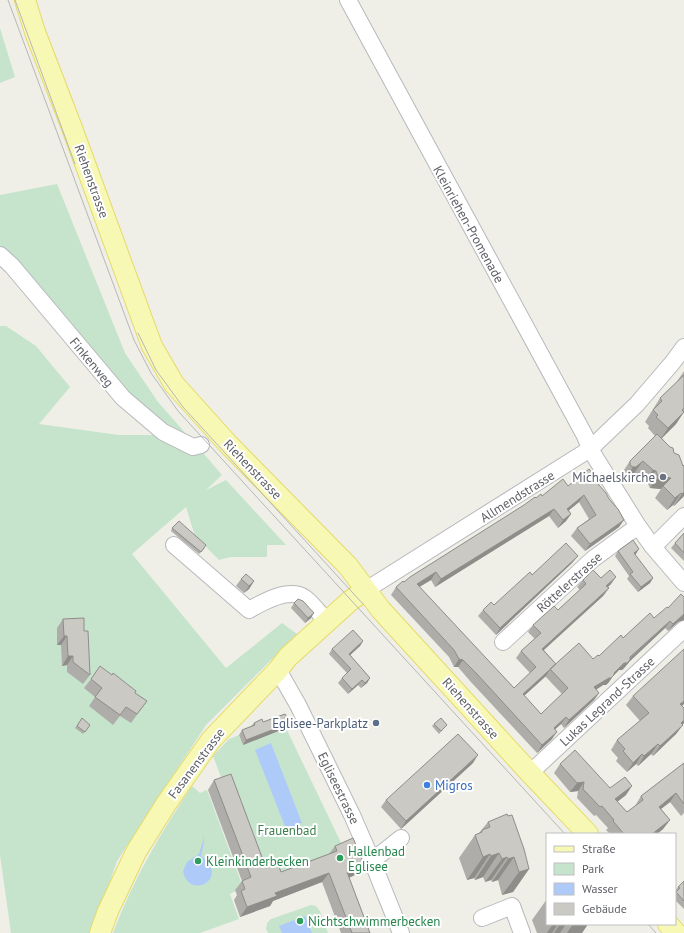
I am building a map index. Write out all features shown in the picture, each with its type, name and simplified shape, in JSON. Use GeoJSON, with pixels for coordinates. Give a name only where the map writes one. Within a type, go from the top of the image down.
{"type":"FeatureCollection","features":[{"type":"Feature","properties":{"kind":"main road","name":"Riehenstrasse"},"geometry":{"type":"LineString","coordinates":[[25,0],[35,32],[75,135],[152,346],[174,384],[228,444],[348,566],[381,610],[587,833]]}},
{"type":"Feature","properties":{"kind":"main road","name":"Fasanenstrasse"},"geometry":{"type":"LineString","coordinates":[[100,933],[108,911],[136,852],[166,804],[210,740],[278,670],[288,657],[326,621],[351,600],[366,590]]}},
{"type":"Feature","properties":{"kind":"main road"},"geometry":{"type":"LineString","coordinates":[[669,925],[676,933]]}},
{"type":"Feature","properties":{"kind":"street","name":"Kleinriehen-Promenade"},"geometry":{"type":"LineString","coordinates":[[348,0],[585,436],[590,449],[638,526],[653,547],[684,583]]}},
{"type":"Feature","properties":{"kind":"street","name":"Finkenweg"},"geometry":{"type":"LineString","coordinates":[[0,255],[12,266],[123,398],[163,432],[193,447],[201,445]]}},
{"type":"Feature","properties":{"kind":"street","name":"Allmendstrasse"},"geometry":{"type":"LineString","coordinates":[[366,590],[590,449],[637,404],[684,347]]}},
{"type":"Feature","properties":{"kind":"street"},"geometry":{"type":"LineString","coordinates":[[653,547],[684,516]]}},
{"type":"Feature","properties":{"kind":"street","name":"Röttelerstrasse"},"geometry":{"type":"LineString","coordinates":[[502,642],[593,559],[638,526]]}},
{"type":"Feature","properties":{"kind":"street"},"geometry":{"type":"LineString","coordinates":[[174,545],[249,610],[272,597],[293,594],[304,597],[326,621]]}},
{"type":"Feature","properties":{"kind":"street","name":"Lukas Legrand-Strasse"},"geometry":{"type":"LineString","coordinates":[[530,773],[684,629]]}},
{"type":"Feature","properties":{"kind":"street","name":"Egliseestrasse"},"geometry":{"type":"LineString","coordinates":[[278,670],[290,690],[331,771],[372,860],[401,933]]}},
{"type":"Feature","properties":{"kind":"street"},"geometry":{"type":"LineString","coordinates":[[372,860],[401,838]]}},
{"type":"Feature","properties":{"kind":"street"},"geometry":{"type":"LineString","coordinates":[[482,918],[512,906],[522,933]]}},
{"type":"Feature","properties":{"kind":"street"},"geometry":{"type":"LineString","coordinates":[[681,933],[684,930]]}},
{"type":"Feature","properties":{"kind":"green space"},"geometry":{"type":"Polygon","coordinates":[[[0,28],[15,77],[0,83],[0,28]]]}},
{"type":"Feature","properties":{"kind":"green space"},"geometry":{"type":"Polygon","coordinates":[[[57,184],[125,353],[158,402],[195,444],[165,429],[128,394],[0,248],[0,195],[57,184]]]}},
{"type":"Feature","properties":{"kind":"green space"},"geometry":{"type":"Polygon","coordinates":[[[0,326],[6,326],[36,346],[70,387],[39,424],[119,435],[161,435],[204,454],[222,475],[206,490],[226,480],[286,545],[267,545],[267,557],[231,557],[219,560],[195,536],[186,507],[132,554],[226,668],[282,623],[297,634],[206,725],[117,861],[92,933],[11,933],[0,855],[0,326]]]}},
{"type":"Feature","properties":{"kind":"green space","name":"Frauenbad"},"geometry":{"type":"Polygon","coordinates":[[[286,728],[344,849],[331,860],[259,878],[213,756],[229,739],[239,735],[243,745],[286,728]]]}},
{"type":"Feature","properties":{"kind":"green space"},"geometry":{"type":"Polygon","coordinates":[[[192,786],[200,793],[207,790],[243,887],[230,894],[239,919],[200,933],[113,933],[129,894],[148,857],[192,786]]]}},
{"type":"Feature","properties":{"kind":"green space"},"geometry":{"type":"Polygon","coordinates":[[[311,905],[316,906],[320,911],[328,933],[268,933],[266,929],[267,923],[271,919],[311,905]]]}},
{"type":"Feature","properties":{"kind":"water","name":"Frauenbad"},"geometry":{"type":"Polygon","coordinates":[[[271,743],[302,823],[286,829],[255,750],[271,743]]]}},
{"type":"Feature","properties":{"kind":"water","name":"Kleinkinderbecken"},"geometry":{"type":"Polygon","coordinates":[[[203,834],[204,842],[201,856],[209,863],[212,872],[211,878],[207,882],[196,886],[191,884],[186,879],[183,871],[187,862],[199,854],[203,841],[203,834]]]}},
{"type":"Feature","properties":{"kind":"water","name":"Nichtschwimmerbecken"},"geometry":{"type":"Polygon","coordinates":[[[305,916],[312,933],[282,933],[279,926],[305,916]]]}},
{"type":"Feature","properties":{"kind":"building"},"geometry":{"type":"Polygon","coordinates":[[[684,375],[684,408],[682,410],[684,412],[668,428],[656,417],[658,415],[653,410],[662,401],[660,398],[684,375]]]}},
{"type":"Feature","properties":{"kind":"building"},"geometry":{"type":"Polygon","coordinates":[[[657,434],[670,447],[673,448],[674,453],[679,455],[683,466],[684,465],[684,492],[675,498],[663,486],[671,478],[658,476],[656,471],[643,461],[636,467],[630,465],[630,461],[657,434]]]}},
{"type":"Feature","properties":{"kind":"building"},"geometry":{"type":"Polygon","coordinates":[[[589,469],[600,482],[598,484],[618,509],[624,520],[590,544],[577,528],[596,515],[584,495],[567,509],[571,514],[563,520],[554,509],[441,579],[436,572],[417,584],[514,688],[536,667],[521,651],[541,633],[533,625],[554,606],[558,610],[586,584],[583,580],[593,570],[601,578],[610,570],[616,577],[606,586],[609,588],[542,649],[556,664],[579,643],[593,659],[598,655],[599,656],[621,635],[623,638],[650,613],[654,618],[667,607],[668,608],[681,594],[684,597],[684,614],[673,624],[670,621],[630,657],[630,660],[627,663],[624,663],[611,678],[594,687],[599,693],[569,720],[566,717],[554,728],[557,732],[542,745],[476,673],[463,660],[459,659],[454,650],[396,587],[403,581],[404,582],[535,497],[536,498],[541,494],[542,496],[563,479],[568,486],[589,469]],[[550,669],[523,694],[541,714],[568,688],[550,669]]]}},
{"type":"Feature","properties":{"kind":"building"},"geometry":{"type":"Polygon","coordinates":[[[179,521],[206,545],[201,552],[172,528],[179,521]]]}},
{"type":"Feature","properties":{"kind":"building"},"geometry":{"type":"Polygon","coordinates":[[[684,533],[684,553],[675,543],[684,533]]]}},
{"type":"Feature","properties":{"kind":"building"},"geometry":{"type":"Polygon","coordinates":[[[633,540],[639,549],[634,553],[653,578],[641,587],[630,574],[633,572],[618,551],[633,540]]]}},
{"type":"Feature","properties":{"kind":"building"},"geometry":{"type":"Polygon","coordinates":[[[566,543],[578,556],[500,628],[483,610],[491,602],[494,605],[530,572],[532,575],[566,543]]]}},
{"type":"Feature","properties":{"kind":"building"},"geometry":{"type":"Polygon","coordinates":[[[246,574],[254,581],[249,586],[241,579],[246,574]]]}},
{"type":"Feature","properties":{"kind":"building"},"geometry":{"type":"Polygon","coordinates":[[[298,599],[303,601],[314,613],[308,618],[294,603],[298,599]]]}},
{"type":"Feature","properties":{"kind":"building"},"geometry":{"type":"Polygon","coordinates":[[[84,618],[84,631],[88,631],[90,675],[73,662],[73,656],[68,656],[67,636],[64,636],[63,619],[84,618]]]}},
{"type":"Feature","properties":{"kind":"building"},"geometry":{"type":"Polygon","coordinates":[[[353,630],[363,641],[349,654],[370,678],[365,683],[362,680],[352,689],[342,678],[351,669],[332,649],[353,630]]]}},
{"type":"Feature","properties":{"kind":"building"},"geometry":{"type":"Polygon","coordinates":[[[684,649],[684,701],[680,704],[684,708],[684,720],[681,723],[683,725],[660,746],[658,744],[644,756],[642,754],[633,763],[623,751],[625,749],[617,740],[649,713],[633,696],[684,649]]]}},
{"type":"Feature","properties":{"kind":"building"},"geometry":{"type":"Polygon","coordinates":[[[100,666],[112,675],[113,673],[136,691],[135,693],[147,701],[137,714],[126,707],[120,715],[95,697],[102,688],[91,679],[100,666]]]}},
{"type":"Feature","properties":{"kind":"building"},"geometry":{"type":"Polygon","coordinates":[[[285,714],[290,723],[246,740],[242,730],[255,725],[254,723],[262,719],[263,722],[285,714]]]}},
{"type":"Feature","properties":{"kind":"building"},"geometry":{"type":"Polygon","coordinates":[[[82,718],[90,725],[85,732],[77,726],[82,718]]]}},
{"type":"Feature","properties":{"kind":"building"},"geometry":{"type":"Polygon","coordinates":[[[441,718],[447,725],[441,731],[434,724],[441,718]]]}},
{"type":"Feature","properties":{"kind":"building","name":"Migros"},"geometry":{"type":"Polygon","coordinates":[[[458,734],[478,755],[406,821],[386,800],[458,734]]]}},
{"type":"Feature","properties":{"kind":"building"},"geometry":{"type":"Polygon","coordinates":[[[575,750],[610,788],[625,777],[632,786],[615,799],[627,812],[643,800],[641,796],[684,763],[684,804],[676,793],[659,807],[670,820],[653,833],[623,833],[602,806],[600,807],[583,789],[584,782],[577,783],[560,764],[575,750]]]}},
{"type":"Feature","properties":{"kind":"building"},"geometry":{"type":"Polygon","coordinates":[[[231,774],[266,868],[278,864],[281,872],[337,851],[335,846],[353,838],[364,864],[347,872],[370,933],[352,933],[329,873],[275,893],[277,896],[247,907],[241,891],[245,889],[242,881],[251,877],[214,780],[231,774]]]}},
{"type":"Feature","properties":{"kind":"building"},"geometry":{"type":"Polygon","coordinates":[[[507,814],[508,816],[512,815],[524,849],[529,869],[519,872],[514,857],[502,859],[499,853],[491,856],[490,854],[483,857],[475,835],[490,827],[488,822],[507,814]]]}},
{"type":"Feature","properties":{"kind":"building"},"geometry":{"type":"Polygon","coordinates":[[[684,881],[684,901],[676,892],[680,888],[678,887],[684,881]]]}},
{"type":"Feature","properties":{"kind":"tram line"},"geometry":{"type":"LineString","coordinates":[[8,0],[134,340],[151,373],[178,411],[564,833]]}},
{"type":"Feature","properties":{"kind":"tram line"},"geometry":{"type":"LineString","coordinates":[[15,0],[75,164]]}},
{"type":"Feature","properties":{"kind":"tram line"},"geometry":{"type":"LineString","coordinates":[[138,333],[156,370],[183,407],[363,604]]}},
{"type":"Feature","properties":{"kind":"tram line"},"geometry":{"type":"LineString","coordinates":[[649,925],[656,933]]}},
{"type":"Feature","properties":{"kind":"place","name":"Michaelskirche"},"geometry":{"type":"Point","coordinates":[663,477]}},
{"type":"Feature","properties":{"kind":"place","name":"Eglisee-Parkplatz"},"geometry":{"type":"Point","coordinates":[376,723]}},
{"type":"Feature","properties":{"kind":"place","name":"Migros"},"geometry":{"type":"Point","coordinates":[427,785]}},
{"type":"Feature","properties":{"kind":"place","name":"Hallenbad Eglisee"},"geometry":{"type":"Point","coordinates":[340,858]}},
{"type":"Feature","properties":{"kind":"place","name":"Kleinkinderbecken"},"geometry":{"type":"Point","coordinates":[198,861]}},
{"type":"Feature","properties":{"kind":"place","name":"Nichtschwimmerbecken"},"geometry":{"type":"Point","coordinates":[300,921]}}]}
